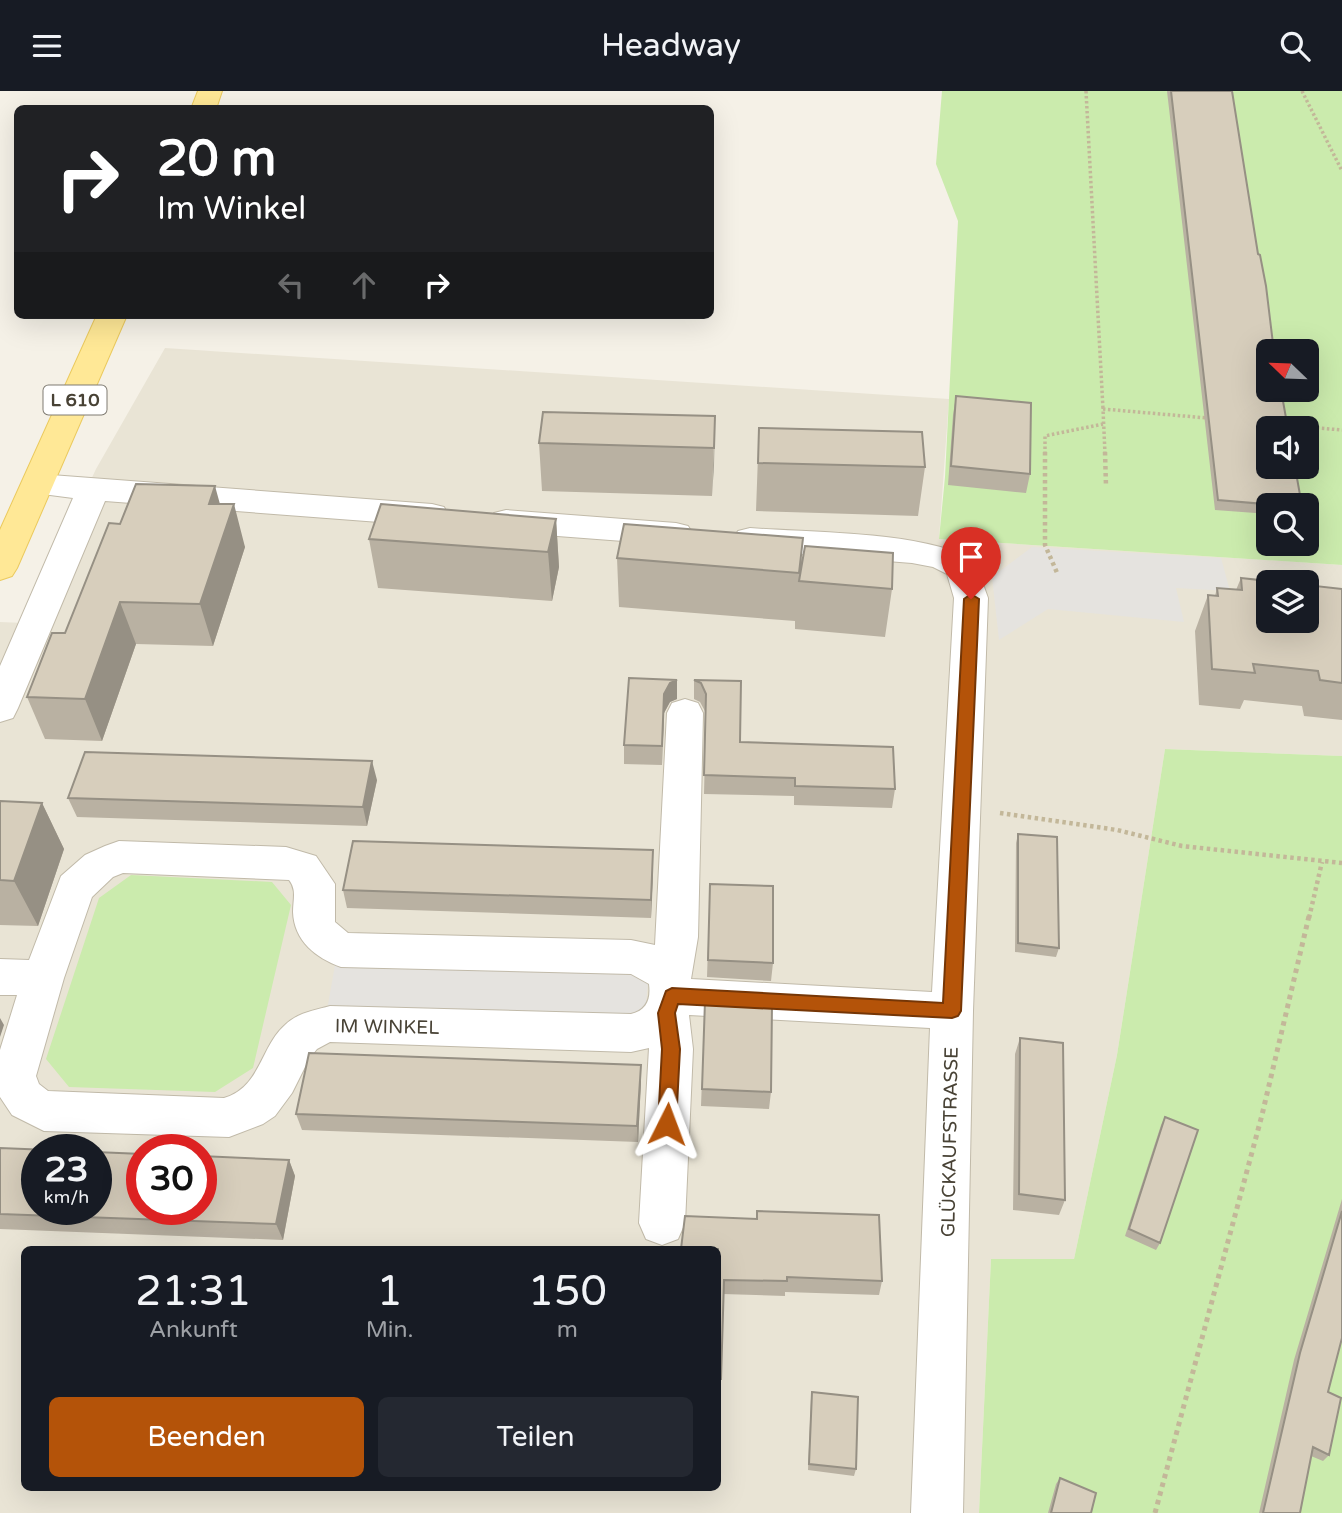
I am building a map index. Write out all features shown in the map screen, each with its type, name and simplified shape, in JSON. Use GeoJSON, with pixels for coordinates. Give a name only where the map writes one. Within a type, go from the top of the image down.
{"type":"FeatureCollection","features":[{"type":"Feature","properties":{"kind":"main road","name":"L 610"},"geometry":{"type":"LineString","coordinates":[[0,568],[110,319]]}},
{"type":"Feature","properties":{"kind":"street","name":"GLÜCKAUFSTRASSE"},"geometry":{"type":"LineString","coordinates":[[38,485],[912,552],[941,557],[962,567],[971,599],[952,1011],[937,1513]]}},
{"type":"Feature","properties":{"kind":"street"},"geometry":{"type":"LineString","coordinates":[[0,708],[93,489]]}},
{"type":"Feature","properties":{"kind":"street"},"geometry":{"type":"LineString","coordinates":[[662,1223],[671,1049],[669,995],[677,937],[685,713]]}},
{"type":"Feature","properties":{"kind":"street","name":"IM WINKEL"},"geometry":{"type":"LineString","coordinates":[[119,857],[286,863],[302,867],[315,884],[313,919],[316,932],[341,950],[646,959],[669,995],[646,1031],[631,1033],[330,1024],[306,1031],[294,1042],[272,1086],[260,1101],[243,1113],[225,1118],[44,1111],[27,1104],[18,1091],[14,1076],[43,978],[75,888],[99,866],[119,857]]}},
{"type":"Feature","properties":{"kind":"street"},"geometry":{"type":"LineString","coordinates":[[0,978],[43,978]]}},
{"type":"Feature","properties":{"kind":"street","name":"IM WINKEL"},"geometry":{"type":"LineString","coordinates":[[669,995],[952,1011]]}},
{"type":"Feature","properties":{"kind":"path"},"geometry":{"type":"LineString","coordinates":[[1086,91],[1106,486]]}},
{"type":"Feature","properties":{"kind":"path"},"geometry":{"type":"LineString","coordinates":[[1301,91],[1342,171]]}},
{"type":"Feature","properties":{"kind":"path"},"geometry":{"type":"LineString","coordinates":[[1103,409],[1209,419]]}},
{"type":"Feature","properties":{"kind":"path"},"geometry":{"type":"LineString","coordinates":[[1058,575],[1045,545],[1045,436],[1103,424]]}},
{"type":"Feature","properties":{"kind":"path"},"geometry":{"type":"LineString","coordinates":[[1319,428],[1342,430]]}},
{"type":"Feature","properties":{"kind":"path"},"geometry":{"type":"LineString","coordinates":[[962,807],[1117,830],[1182,846],[1342,863]]}},
{"type":"Feature","properties":{"kind":"path"},"geometry":{"type":"LineString","coordinates":[[1154,1513],[1262,1115],[1322,862]]}},
{"type":"Feature","properties":{"kind":"shaded area"},"geometry":{"type":"Polygon","coordinates":[[[165,348],[949,399],[939,539],[1342,565],[1342,756],[1165,749],[1117,1055],[1074,1259],[991,1259],[979,1513],[0,1513],[0,622],[24,623],[96,469],[165,348]]]}},
{"type":"Feature","properties":{"kind":"shaded area"},"geometry":{"type":"Polygon","coordinates":[[[1032,547],[1221,558],[1230,591],[1176,588],[1184,622],[1048,609],[999,640],[992,577],[1032,547]]]}},
{"type":"Feature","properties":{"kind":"shaded area"},"geometry":{"type":"Polygon","coordinates":[[[335,965],[649,974],[644,1021],[327,1010],[335,965]]]}},
{"type":"Feature","properties":{"kind":"green space"},"geometry":{"type":"Polygon","coordinates":[[[942,91],[1342,91],[1342,565],[939,539],[945,477],[958,221],[936,164],[942,91]]]}},
{"type":"Feature","properties":{"kind":"green space"},"geometry":{"type":"Polygon","coordinates":[[[1165,749],[1342,756],[1342,1513],[979,1513],[991,1259],[1074,1259],[1117,1055],[1165,749]]]}},
{"type":"Feature","properties":{"kind":"green space"},"geometry":{"type":"Polygon","coordinates":[[[131,875],[272,882],[291,905],[253,1068],[215,1092],[69,1087],[46,1059],[99,898],[131,875]]]}},
{"type":"Feature","properties":{"kind":"building"},"geometry":{"type":"Polygon","coordinates":[[[1171,91],[1232,91],[1258,254],[1266,286],[1272,339],[1256,339],[1256,403],[1283,403],[1286,416],[1256,416],[1256,479],[1297,479],[1300,493],[1256,493],[1256,503],[1218,500],[1171,91]]]}},
{"type":"Feature","properties":{"kind":"building"},"geometry":{"type":"Polygon","coordinates":[[[956,396],[1031,403],[1030,474],[951,466],[956,396]]]}},
{"type":"Feature","properties":{"kind":"building"},"geometry":{"type":"Polygon","coordinates":[[[543,412],[715,416],[714,448],[539,443],[543,412]]]}},
{"type":"Feature","properties":{"kind":"building"},"geometry":{"type":"Polygon","coordinates":[[[759,428],[922,432],[925,467],[758,463],[759,428]]]}},
{"type":"Feature","properties":{"kind":"building"},"geometry":{"type":"Polygon","coordinates":[[[136,484],[215,486],[209,504],[234,504],[200,604],[120,602],[85,699],[27,697],[52,633],[65,633],[109,523],[120,524],[136,484]]]}},
{"type":"Feature","properties":{"kind":"building"},"geometry":{"type":"Polygon","coordinates":[[[381,504],[556,519],[548,552],[369,539],[381,504]]]}},
{"type":"Feature","properties":{"kind":"building"},"geometry":{"type":"Polygon","coordinates":[[[624,524],[803,538],[799,573],[617,558],[624,524]]]}},
{"type":"Feature","properties":{"kind":"building"},"geometry":{"type":"Polygon","coordinates":[[[805,546],[893,553],[892,589],[799,581],[805,546]]]}},
{"type":"Feature","properties":{"kind":"building"},"geometry":{"type":"Polygon","coordinates":[[[1241,578],[1256,580],[1256,633],[1319,633],[1319,586],[1342,589],[1342,683],[1320,680],[1318,671],[1253,664],[1255,673],[1212,669],[1208,595],[1218,596],[1217,588],[1242,590],[1241,578]]]}},
{"type":"Feature","properties":{"kind":"building"},"geometry":{"type":"Polygon","coordinates":[[[629,678],[677,680],[670,683],[664,694],[662,746],[624,745],[629,678]]]}},
{"type":"Feature","properties":{"kind":"building"},"geometry":{"type":"Polygon","coordinates":[[[694,680],[741,681],[740,742],[893,747],[895,789],[795,786],[795,778],[704,775],[706,694],[701,683],[694,680]]]}},
{"type":"Feature","properties":{"kind":"building"},"geometry":{"type":"Polygon","coordinates":[[[85,752],[372,761],[363,807],[68,798],[85,752]]]}},
{"type":"Feature","properties":{"kind":"building"},"geometry":{"type":"Polygon","coordinates":[[[0,801],[42,803],[14,881],[0,880],[0,801]]]}},
{"type":"Feature","properties":{"kind":"building"},"geometry":{"type":"Polygon","coordinates":[[[1018,834],[1057,837],[1059,948],[1018,943],[1018,834]]]}},
{"type":"Feature","properties":{"kind":"building"},"geometry":{"type":"Polygon","coordinates":[[[353,841],[653,850],[651,900],[343,890],[353,841]]]}},
{"type":"Feature","properties":{"kind":"building"},"geometry":{"type":"Polygon","coordinates":[[[710,884],[773,886],[773,963],[708,960],[710,884]]]}},
{"type":"Feature","properties":{"kind":"building"},"geometry":{"type":"Polygon","coordinates":[[[705,1001],[772,1005],[771,1092],[702,1089],[705,1001]]]}},
{"type":"Feature","properties":{"kind":"building"},"geometry":{"type":"Polygon","coordinates":[[[1020,1038],[1063,1043],[1065,1200],[1019,1194],[1020,1038]]]}},
{"type":"Feature","properties":{"kind":"building"},"geometry":{"type":"Polygon","coordinates":[[[309,1053],[641,1065],[637,1126],[296,1114],[309,1053]]]}},
{"type":"Feature","properties":{"kind":"building"},"geometry":{"type":"Polygon","coordinates":[[[1165,1117],[1198,1130],[1160,1243],[1129,1229],[1165,1117]]]}},
{"type":"Feature","properties":{"kind":"building"},"geometry":{"type":"Polygon","coordinates":[[[0,1148],[21,1149],[21,1215],[0,1214],[0,1148]]]}},
{"type":"Feature","properties":{"kind":"building"},"geometry":{"type":"Polygon","coordinates":[[[112,1153],[126,1153],[126,1219],[112,1218],[112,1153]]]}},
{"type":"Feature","properties":{"kind":"building"},"geometry":{"type":"Polygon","coordinates":[[[217,1157],[289,1160],[276,1224],[217,1222],[217,1157]]]}},
{"type":"Feature","properties":{"kind":"building"},"geometry":{"type":"Polygon","coordinates":[[[757,1211],[879,1215],[882,1281],[787,1277],[787,1281],[724,1280],[721,1379],[721,1246],[681,1246],[685,1216],[757,1219],[757,1211]]]}},
{"type":"Feature","properties":{"kind":"building"},"geometry":{"type":"Polygon","coordinates":[[[1342,1211],[1342,1338],[1328,1392],[1341,1398],[1329,1455],[1313,1447],[1300,1513],[1263,1513],[1300,1353],[1342,1211]]]}},
{"type":"Feature","properties":{"kind":"building"},"geometry":{"type":"Polygon","coordinates":[[[812,1392],[858,1397],[856,1469],[809,1464],[812,1392]]]}},
{"type":"Feature","properties":{"kind":"building"},"geometry":{"type":"Polygon","coordinates":[[[1060,1478],[1096,1493],[1091,1513],[1051,1513],[1060,1478]]]}},
{"type":"Feature","properties":{"kind":"route"},"geometry":{"type":"LineString","coordinates":[[667,1124],[671,1049],[667,1013],[672,996],[952,1011],[971,599]]}}]}
